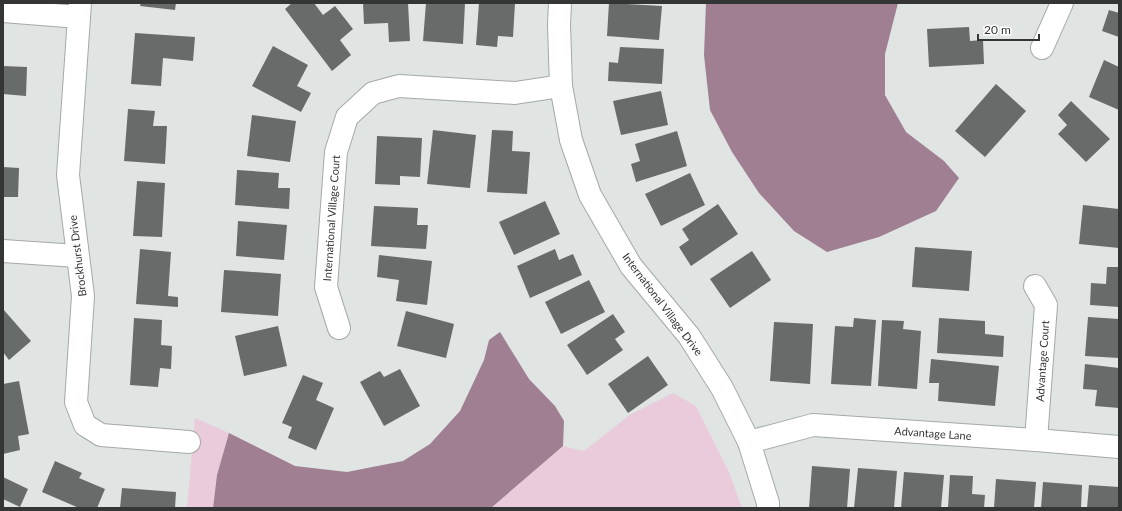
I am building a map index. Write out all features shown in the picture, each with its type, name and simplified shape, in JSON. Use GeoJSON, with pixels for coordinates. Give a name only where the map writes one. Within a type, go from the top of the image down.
{"type":"FeatureCollection","features":[{"type":"Feature","properties":{"kind":"street","name":"International Village Drive"},"geometry":{"type":"LineString","coordinates":[[560,3],[559,25],[561,86],[571,140],[590,195],[631,266],[689,336],[722,388],[749,442],[768,503],[768,508]]}},
{"type":"Feature","properties":{"kind":"street"},"geometry":{"type":"LineString","coordinates":[[1042,48],[1062,3]]}},
{"type":"Feature","properties":{"kind":"street"},"geometry":{"type":"LineString","coordinates":[[3,11],[80,10]]}},
{"type":"Feature","properties":{"kind":"street","name":"Brockhurst Drive"},"geometry":{"type":"LineString","coordinates":[[80,10],[68,175],[83,296],[76,402],[85,425],[102,435],[189,442]]}},
{"type":"Feature","properties":{"kind":"street","name":"International Village Court"},"geometry":{"type":"LineString","coordinates":[[339,328],[326,287],[336,152],[348,117],[373,93],[399,86],[515,93],[561,86]]}},
{"type":"Feature","properties":{"kind":"street"},"geometry":{"type":"LineString","coordinates":[[3,251],[77,256]]}},
{"type":"Feature","properties":{"kind":"street","name":"Advantage Court"},"geometry":{"type":"LineString","coordinates":[[1035,286],[1046,305],[1036,440]]}},
{"type":"Feature","properties":{"kind":"street","name":"Advantage Lane"},"geometry":{"type":"LineString","coordinates":[[749,442],[814,424],[1119,447]]}},
{"type":"Feature","properties":{"kind":"shaded area"},"geometry":{"type":"Polygon","coordinates":[[[706,3],[898,3],[885,54],[885,95],[906,132],[944,161],[959,178],[936,211],[879,237],[827,252],[794,231],[759,193],[732,152],[710,110],[704,55],[706,3]]]}},
{"type":"Feature","properties":{"kind":"shaded area"},"geometry":{"type":"Polygon","coordinates":[[[500,332],[529,379],[555,406],[564,421],[563,446],[491,508],[213,508],[217,475],[229,433],[295,466],[347,472],[403,461],[430,444],[460,411],[484,360],[489,340],[500,332]]]}},
{"type":"Feature","properties":{"kind":"shaded area"},"geometry":{"type":"Polygon","coordinates":[[[673,393],[696,406],[729,472],[742,508],[491,508],[563,446],[584,451],[631,414],[673,393]]]}},
{"type":"Feature","properties":{"kind":"shaded area"},"geometry":{"type":"Polygon","coordinates":[[[195,418],[229,433],[217,475],[213,508],[187,508],[195,418]]]}},
{"type":"Feature","properties":{"kind":"building"},"geometry":{"type":"Polygon","coordinates":[[[141,3],[176,3],[175,10],[140,6],[141,3]]]}},
{"type":"Feature","properties":{"kind":"building"},"geometry":{"type":"Polygon","coordinates":[[[292,3],[314,3],[323,15],[335,6],[353,29],[340,40],[351,55],[332,71],[285,9],[292,3]]]}},
{"type":"Feature","properties":{"kind":"building"},"geometry":{"type":"Polygon","coordinates":[[[363,3],[408,3],[410,41],[389,42],[388,23],[364,24],[363,3]]]}},
{"type":"Feature","properties":{"kind":"building"},"geometry":{"type":"Polygon","coordinates":[[[426,3],[465,3],[463,44],[423,41],[426,3]]]}},
{"type":"Feature","properties":{"kind":"building"},"geometry":{"type":"Polygon","coordinates":[[[479,3],[515,3],[513,37],[498,36],[497,47],[476,45],[479,3]]]}},
{"type":"Feature","properties":{"kind":"building"},"geometry":{"type":"Polygon","coordinates":[[[609,3],[662,6],[659,40],[607,36],[609,3]]]}},
{"type":"Feature","properties":{"kind":"building"},"geometry":{"type":"Polygon","coordinates":[[[1109,10],[1119,13],[1119,37],[1102,31],[1109,10]]]}},
{"type":"Feature","properties":{"kind":"building"},"geometry":{"type":"Polygon","coordinates":[[[969,27],[970,41],[983,40],[984,64],[929,67],[927,29],[969,27]]]}},
{"type":"Feature","properties":{"kind":"building"},"geometry":{"type":"Polygon","coordinates":[[[135,33],[195,37],[193,61],[163,58],[161,86],[131,84],[135,33]]]}},
{"type":"Feature","properties":{"kind":"building"},"geometry":{"type":"Polygon","coordinates":[[[273,46],[308,65],[297,86],[311,93],[301,112],[252,86],[273,46]]]}},
{"type":"Feature","properties":{"kind":"building"},"geometry":{"type":"Polygon","coordinates":[[[620,47],[664,49],[662,84],[608,81],[609,62],[618,63],[620,47]]]}},
{"type":"Feature","properties":{"kind":"building"},"geometry":{"type":"Polygon","coordinates":[[[1104,60],[1119,67],[1119,110],[1089,97],[1104,60]]]}},
{"type":"Feature","properties":{"kind":"building"},"geometry":{"type":"Polygon","coordinates":[[[3,66],[27,67],[26,96],[3,94],[3,66]]]}},
{"type":"Feature","properties":{"kind":"building"},"geometry":{"type":"Polygon","coordinates":[[[996,84],[1026,111],[985,157],[955,131],[996,84]]]}},
{"type":"Feature","properties":{"kind":"building"},"geometry":{"type":"Polygon","coordinates":[[[661,91],[668,125],[621,135],[613,101],[661,91]]]}},
{"type":"Feature","properties":{"kind":"building"},"geometry":{"type":"Polygon","coordinates":[[[1071,101],[1110,139],[1086,162],[1058,134],[1067,125],[1058,115],[1071,101]]]}},
{"type":"Feature","properties":{"kind":"building"},"geometry":{"type":"Polygon","coordinates":[[[128,109],[155,111],[153,126],[167,126],[165,164],[124,161],[128,109]]]}},
{"type":"Feature","properties":{"kind":"building"},"geometry":{"type":"Polygon","coordinates":[[[252,115],[296,121],[290,162],[247,156],[252,115]]]}},
{"type":"Feature","properties":{"kind":"building"},"geometry":{"type":"Polygon","coordinates":[[[433,130],[476,135],[470,188],[427,184],[433,130]]]}},
{"type":"Feature","properties":{"kind":"building"},"geometry":{"type":"Polygon","coordinates":[[[492,130],[513,131],[512,151],[530,152],[527,194],[487,192],[492,130]]]}},
{"type":"Feature","properties":{"kind":"building"},"geometry":{"type":"Polygon","coordinates":[[[677,131],[687,166],[636,182],[631,164],[640,161],[635,144],[677,131]]]}},
{"type":"Feature","properties":{"kind":"building"},"geometry":{"type":"Polygon","coordinates":[[[377,136],[422,138],[420,177],[400,176],[400,185],[375,184],[377,136]]]}},
{"type":"Feature","properties":{"kind":"building"},"geometry":{"type":"Polygon","coordinates":[[[3,167],[19,168],[18,197],[3,197],[3,167]]]}},
{"type":"Feature","properties":{"kind":"building"},"geometry":{"type":"Polygon","coordinates":[[[237,170],[279,173],[278,188],[290,188],[289,209],[235,205],[237,170]]]}},
{"type":"Feature","properties":{"kind":"building"},"geometry":{"type":"Polygon","coordinates":[[[690,173],[705,205],[661,226],[645,194],[690,173]]]}},
{"type":"Feature","properties":{"kind":"building"},"geometry":{"type":"Polygon","coordinates":[[[137,181],[165,183],[162,237],[133,236],[137,181]]]}},
{"type":"Feature","properties":{"kind":"building"},"geometry":{"type":"Polygon","coordinates":[[[545,201],[560,234],[514,255],[499,222],[545,201]]]}},
{"type":"Feature","properties":{"kind":"building"},"geometry":{"type":"Polygon","coordinates":[[[718,204],[738,234],[691,266],[679,247],[689,240],[682,229],[718,204]]]}},
{"type":"Feature","properties":{"kind":"building"},"geometry":{"type":"Polygon","coordinates":[[[1083,205],[1119,209],[1119,248],[1079,244],[1083,205]]]}},
{"type":"Feature","properties":{"kind":"building"},"geometry":{"type":"Polygon","coordinates":[[[374,206],[418,208],[417,225],[428,225],[426,249],[371,246],[374,206]]]}},
{"type":"Feature","properties":{"kind":"building"},"geometry":{"type":"Polygon","coordinates":[[[238,221],[287,225],[284,260],[236,256],[238,221]]]}},
{"type":"Feature","properties":{"kind":"building"},"geometry":{"type":"Polygon","coordinates":[[[915,247],[972,251],[969,291],[912,287],[915,247]]]}},
{"type":"Feature","properties":{"kind":"building"},"geometry":{"type":"Polygon","coordinates":[[[140,249],[171,252],[168,296],[178,297],[178,307],[136,304],[140,249]]]}},
{"type":"Feature","properties":{"kind":"building"},"geometry":{"type":"Polygon","coordinates":[[[555,249],[559,260],[573,254],[582,275],[530,298],[517,266],[555,249]]]}},
{"type":"Feature","properties":{"kind":"building"},"geometry":{"type":"Polygon","coordinates":[[[752,251],[771,280],[730,308],[710,279],[752,251]]]}},
{"type":"Feature","properties":{"kind":"building"},"geometry":{"type":"Polygon","coordinates":[[[379,255],[432,261],[427,305],[396,301],[399,280],[377,277],[379,255]]]}},
{"type":"Feature","properties":{"kind":"building"},"geometry":{"type":"Polygon","coordinates":[[[1107,267],[1119,267],[1119,307],[1090,305],[1091,283],[1106,284],[1107,267]]]}},
{"type":"Feature","properties":{"kind":"building"},"geometry":{"type":"Polygon","coordinates":[[[224,270],[281,274],[278,316],[221,312],[224,270]]]}},
{"type":"Feature","properties":{"kind":"building"},"geometry":{"type":"Polygon","coordinates":[[[589,280],[605,312],[561,334],[545,302],[589,280]]]}},
{"type":"Feature","properties":{"kind":"building"},"geometry":{"type":"Polygon","coordinates":[[[3,309],[31,341],[9,360],[3,352],[3,309]]]}},
{"type":"Feature","properties":{"kind":"building"},"geometry":{"type":"Polygon","coordinates":[[[406,311],[454,324],[446,358],[397,346],[406,311]]]}},
{"type":"Feature","properties":{"kind":"building"},"geometry":{"type":"Polygon","coordinates":[[[613,314],[625,332],[615,339],[623,350],[587,375],[567,345],[613,314]]]}},
{"type":"Feature","properties":{"kind":"building"},"geometry":{"type":"Polygon","coordinates":[[[1088,317],[1119,319],[1119,358],[1085,356],[1088,317]]]}},
{"type":"Feature","properties":{"kind":"building"},"geometry":{"type":"Polygon","coordinates":[[[134,318],[162,320],[161,345],[172,346],[171,369],[160,368],[158,387],[130,385],[134,318]]]}},
{"type":"Feature","properties":{"kind":"building"},"geometry":{"type":"Polygon","coordinates":[[[854,318],[876,320],[871,386],[831,384],[835,326],[853,327],[854,318]]]}},
{"type":"Feature","properties":{"kind":"building"},"geometry":{"type":"Polygon","coordinates":[[[939,318],[985,321],[985,334],[1004,336],[1003,357],[937,353],[939,318]]]}},
{"type":"Feature","properties":{"kind":"building"},"geometry":{"type":"Polygon","coordinates":[[[882,320],[904,321],[903,329],[921,331],[917,389],[878,386],[882,320]]]}},
{"type":"Feature","properties":{"kind":"building"},"geometry":{"type":"Polygon","coordinates":[[[774,322],[813,324],[810,384],[770,381],[774,322]]]}},
{"type":"Feature","properties":{"kind":"building"},"geometry":{"type":"Polygon","coordinates":[[[278,326],[287,366],[244,376],[235,336],[278,326]]]}},
{"type":"Feature","properties":{"kind":"building"},"geometry":{"type":"Polygon","coordinates":[[[648,356],[668,385],[628,413],[608,384],[648,356]]]}},
{"type":"Feature","properties":{"kind":"building"},"geometry":{"type":"Polygon","coordinates":[[[931,359],[999,366],[995,406],[938,401],[939,383],[929,383],[931,359]]]}},
{"type":"Feature","properties":{"kind":"building"},"geometry":{"type":"Polygon","coordinates":[[[1085,364],[1119,368],[1119,408],[1095,406],[1097,390],[1083,389],[1085,364]]]}},
{"type":"Feature","properties":{"kind":"building"},"geometry":{"type":"Polygon","coordinates":[[[400,369],[420,406],[384,426],[360,382],[380,371],[384,377],[400,369]]]}},
{"type":"Feature","properties":{"kind":"building"},"geometry":{"type":"Polygon","coordinates":[[[303,375],[323,383],[316,400],[334,408],[316,450],[288,438],[292,427],[282,423],[303,375]]]}},
{"type":"Feature","properties":{"kind":"building"},"geometry":{"type":"Polygon","coordinates":[[[19,381],[29,434],[18,436],[20,450],[3,454],[3,384],[19,381]]]}},
{"type":"Feature","properties":{"kind":"building"},"geometry":{"type":"Polygon","coordinates":[[[55,461],[82,473],[79,478],[105,489],[97,508],[79,508],[42,492],[55,461]]]}},
{"type":"Feature","properties":{"kind":"building"},"geometry":{"type":"Polygon","coordinates":[[[812,466],[850,469],[847,508],[809,508],[812,466]]]}},
{"type":"Feature","properties":{"kind":"building"},"geometry":{"type":"Polygon","coordinates":[[[858,468],[897,471],[894,508],[854,508],[858,468]]]}},
{"type":"Feature","properties":{"kind":"building"},"geometry":{"type":"Polygon","coordinates":[[[904,472],[944,475],[941,508],[901,508],[904,472]]]}},
{"type":"Feature","properties":{"kind":"building"},"geometry":{"type":"Polygon","coordinates":[[[950,475],[973,476],[972,494],[985,495],[984,508],[948,508],[950,475]]]}},
{"type":"Feature","properties":{"kind":"building"},"geometry":{"type":"Polygon","coordinates":[[[3,477],[28,489],[20,507],[3,499],[3,477]]]}},
{"type":"Feature","properties":{"kind":"building"},"geometry":{"type":"Polygon","coordinates":[[[996,479],[1036,482],[1034,508],[994,508],[996,479]]]}},
{"type":"Feature","properties":{"kind":"building"},"geometry":{"type":"Polygon","coordinates":[[[1043,482],[1082,485],[1081,508],[1041,508],[1043,482]]]}},
{"type":"Feature","properties":{"kind":"building"},"geometry":{"type":"Polygon","coordinates":[[[1089,485],[1119,487],[1119,508],[1087,508],[1089,485]]]}},
{"type":"Feature","properties":{"kind":"building"},"geometry":{"type":"Polygon","coordinates":[[[122,488],[176,492],[175,508],[120,508],[122,488]]]}}]}
